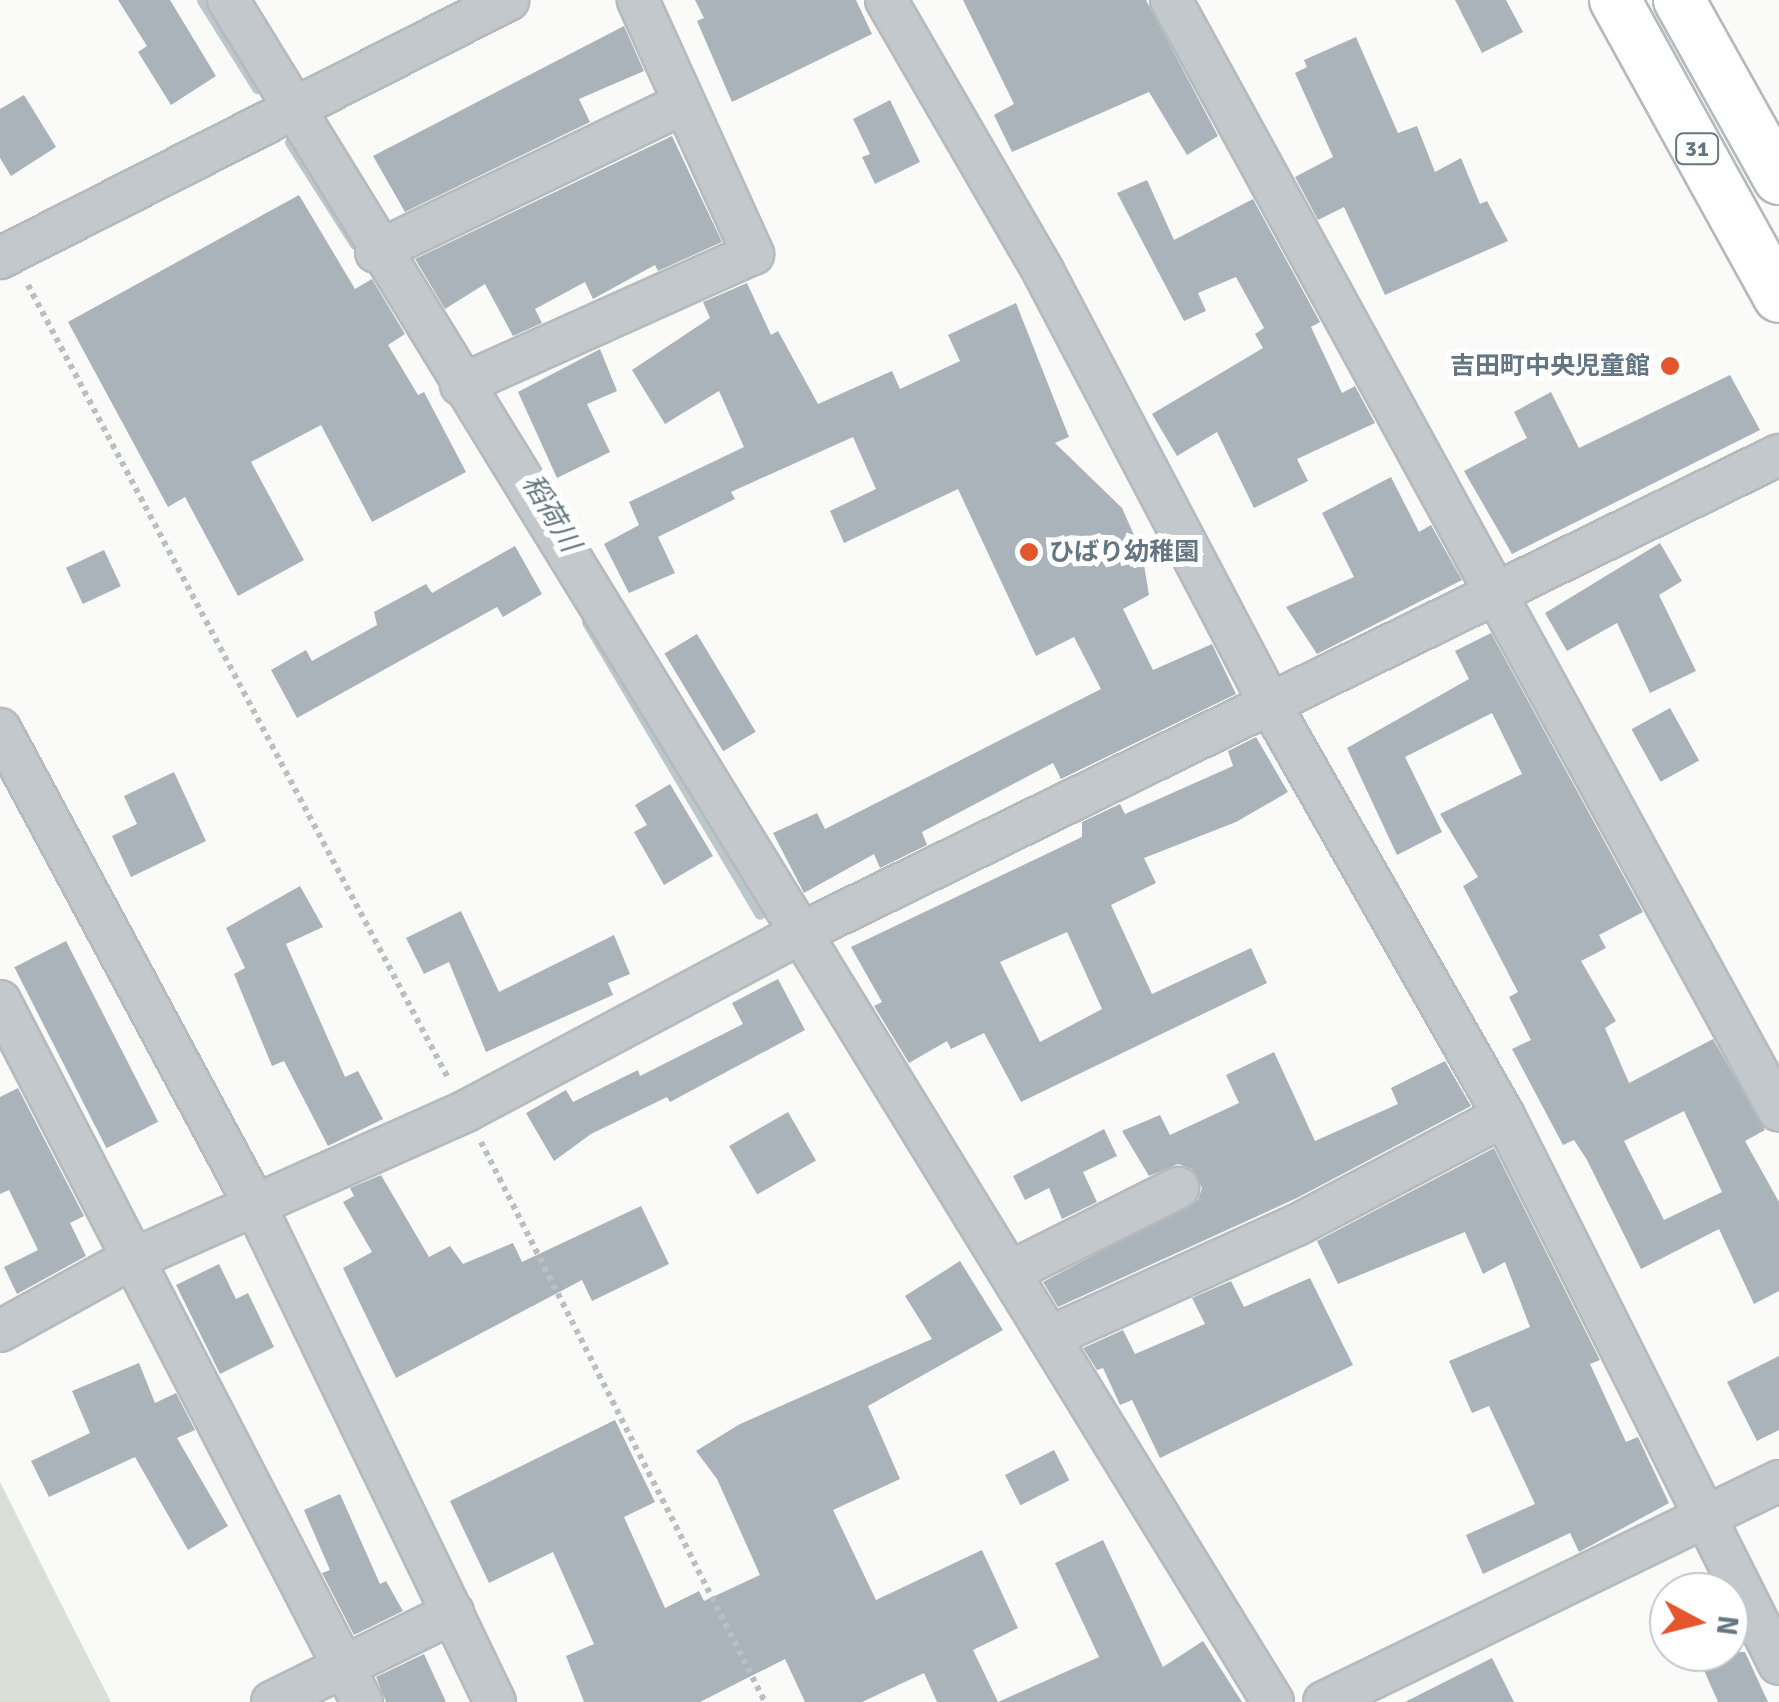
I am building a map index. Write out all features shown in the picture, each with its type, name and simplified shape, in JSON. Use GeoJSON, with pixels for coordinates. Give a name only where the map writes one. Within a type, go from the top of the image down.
{"type":"FeatureCollection","features":[{"type":"Feature","properties":{"kind":"main road","name":"31"},"geometry":{"type":"LineString","coordinates":[[1615,0],[1779,297]]}},
{"type":"Feature","properties":{"kind":"main road","name":"31"},"geometry":{"type":"LineString","coordinates":[[1679,0],[1779,179]]}},
{"type":"Feature","properties":{"kind":"street"},"geometry":{"type":"LineString","coordinates":[[228,0],[298,112],[376,252],[806,931],[1274,1702]]}},
{"type":"Feature","properties":{"kind":"street"},"geometry":{"type":"LineString","coordinates":[[5,256],[298,112],[508,0]]}},
{"type":"Feature","properties":{"kind":"street"},"geometry":{"type":"LineString","coordinates":[[461,384],[753,254],[638,0]]}},
{"type":"Feature","properties":{"kind":"street"},"geometry":{"type":"LineString","coordinates":[[886,0],[1044,274],[1270,704],[1504,1116],[1779,1664]]}},
{"type":"Feature","properties":{"kind":"street"},"geometry":{"type":"LineString","coordinates":[[1171,0],[1499,593],[1779,1111]]}},
{"type":"Feature","properties":{"kind":"street"},"geometry":{"type":"LineString","coordinates":[[376,252],[684,103]]}},
{"type":"Feature","properties":{"kind":"street"},"geometry":{"type":"LineString","coordinates":[[0,1332],[134,1262],[466,1111],[806,931],[1779,455]]}},
{"type":"Feature","properties":{"kind":"street"},"geometry":{"type":"LineString","coordinates":[[0,729],[257,1209],[495,1702]]}},
{"type":"Feature","properties":{"kind":"street"},"geometry":{"type":"LineString","coordinates":[[0,1001],[353,1684]]}},
{"type":"Feature","properties":{"kind":"street"},"geometry":{"type":"LineString","coordinates":[[1052,1336],[1297,1225],[1504,1116]]}},
{"type":"Feature","properties":{"kind":"street"},"geometry":{"type":"LineString","coordinates":[[1012,1271],[1178,1188]]}},
{"type":"Feature","properties":{"kind":"street"},"geometry":{"type":"LineString","coordinates":[[1324,1702],[1704,1513],[1779,1481]]}},
{"type":"Feature","properties":{"kind":"street"},"geometry":{"type":"LineString","coordinates":[[272,1702],[353,1684],[453,1614]]}},
{"type":"Feature","properties":{"kind":"path"},"geometry":{"type":"LineString","coordinates":[[5,256],[466,1111],[766,1702]]}},
{"type":"Feature","properties":{"kind":"shaded area"},"geometry":{"type":"Polygon","coordinates":[[[0,1482],[57,1596],[111,1702],[0,1702],[0,1482]]]}},
{"type":"Feature","properties":{"kind":"building"},"geometry":{"type":"Polygon","coordinates":[[[118,0],[170,0],[216,76],[171,105],[138,52],[147,46],[118,0]]]}},
{"type":"Feature","properties":{"kind":"building"},"geometry":{"type":"Polygon","coordinates":[[[695,0],[856,0],[872,34],[732,102],[697,21],[704,18],[695,0]]]}},
{"type":"Feature","properties":{"kind":"building"},"geometry":{"type":"Polygon","coordinates":[[[963,0],[1146,0],[1218,136],[1187,155],[1149,92],[1012,152],[994,115],[1014,104],[963,0]]]}},
{"type":"Feature","properties":{"kind":"building"},"geometry":{"type":"Polygon","coordinates":[[[1455,0],[1506,0],[1523,32],[1482,53],[1455,0]]]}},
{"type":"Feature","properties":{"kind":"building"},"geometry":{"type":"Polygon","coordinates":[[[624,26],[644,71],[579,99],[590,122],[405,212],[373,156],[624,26]]]}},
{"type":"Feature","properties":{"kind":"building"},"geometry":{"type":"Polygon","coordinates":[[[1356,37],[1398,133],[1417,126],[1435,172],[1461,158],[1480,204],[1487,201],[1508,241],[1385,295],[1344,207],[1318,220],[1295,177],[1333,157],[1295,73],[1307,67],[1304,60],[1356,37]]]}},
{"type":"Feature","properties":{"kind":"building"},"geometry":{"type":"Polygon","coordinates":[[[24,95],[56,147],[11,176],[0,158],[0,109],[24,95]]]}},
{"type":"Feature","properties":{"kind":"building"},"geometry":{"type":"Polygon","coordinates":[[[890,100],[920,162],[875,184],[862,157],[870,154],[853,119],[890,100]]]}},
{"type":"Feature","properties":{"kind":"building"},"geometry":{"type":"Polygon","coordinates":[[[672,136],[722,242],[658,271],[655,265],[593,299],[585,282],[535,309],[542,323],[513,336],[485,284],[445,309],[415,259],[672,136]]]}},
{"type":"Feature","properties":{"kind":"building"},"geometry":{"type":"Polygon","coordinates":[[[1147,180],[1174,240],[1253,199],[1320,322],[1311,327],[1342,393],[1355,386],[1375,423],[1297,459],[1308,481],[1254,508],[1217,432],[1177,456],[1152,414],[1263,348],[1255,334],[1264,328],[1236,277],[1198,293],[1206,311],[1184,321],[1117,193],[1147,180]]]}},
{"type":"Feature","properties":{"kind":"building"},"geometry":{"type":"Polygon","coordinates":[[[299,195],[355,289],[372,279],[405,334],[388,345],[418,395],[424,392],[466,472],[372,522],[321,425],[251,462],[304,560],[238,596],[185,497],[168,507],[68,322],[299,195]]]}},
{"type":"Feature","properties":{"kind":"building"},"geometry":{"type":"Polygon","coordinates":[[[747,283],[771,335],[778,331],[818,404],[892,371],[900,389],[960,361],[948,335],[1016,303],[1069,437],[1055,443],[1122,508],[1142,553],[1149,595],[1123,609],[1153,670],[1212,644],[1236,694],[1061,779],[1053,763],[922,832],[927,845],[880,868],[874,854],[804,893],[773,833],[817,813],[825,829],[1101,689],[1074,637],[1036,656],[958,489],[844,543],[830,511],[876,489],[853,437],[731,492],[735,499],[658,537],[675,573],[629,593],[604,544],[639,525],[629,502],[744,447],[719,391],[665,424],[632,370],[710,318],[703,302],[747,283]]]}},
{"type":"Feature","properties":{"kind":"building"},"geometry":{"type":"Polygon","coordinates":[[[600,349],[617,391],[587,404],[610,452],[557,478],[518,392],[600,349]]]}},
{"type":"Feature","properties":{"kind":"building"},"geometry":{"type":"Polygon","coordinates":[[[1730,375],[1760,430],[1512,554],[1464,471],[1527,438],[1514,412],[1551,392],[1579,448],[1730,375]]]}},
{"type":"Feature","properties":{"kind":"building"},"geometry":{"type":"Polygon","coordinates":[[[1391,477],[1419,532],[1431,525],[1462,580],[1317,654],[1286,607],[1354,577],[1322,513],[1391,477]]]}},
{"type":"Feature","properties":{"kind":"building"},"geometry":{"type":"Polygon","coordinates":[[[1660,543],[1682,581],[1659,595],[1696,671],[1650,693],[1617,623],[1567,651],[1545,613],[1660,543]]]}},
{"type":"Feature","properties":{"kind":"building"},"geometry":{"type":"Polygon","coordinates":[[[515,546],[542,594],[503,617],[497,607],[297,718],[271,670],[306,650],[312,661],[377,625],[374,612],[426,584],[432,593],[515,546]]]}},
{"type":"Feature","properties":{"kind":"building"},"geometry":{"type":"Polygon","coordinates":[[[104,550],[121,586],[83,604],[66,568],[104,550]]]}},
{"type":"Feature","properties":{"kind":"building"},"geometry":{"type":"Polygon","coordinates":[[[1491,633],[1643,912],[1599,935],[1606,948],[1581,961],[1616,1021],[1605,1028],[1629,1083],[1713,1039],[1765,1130],[1745,1141],[1779,1202],[1779,1291],[1754,1304],[1719,1229],[1641,1269],[1587,1160],[1574,1140],[1563,1145],[1512,1049],[1531,1040],[1509,997],[1518,992],[1463,886],[1478,877],[1440,814],[1522,774],[1492,713],[1405,757],[1442,832],[1397,855],[1347,748],[1469,679],[1455,651],[1491,633]],[[1684,1111],[1624,1141],[1664,1220],[1722,1192],[1684,1111]]]}},
{"type":"Feature","properties":{"kind":"building"},"geometry":{"type":"Polygon","coordinates":[[[697,634],[756,732],[723,751],[664,654],[697,634]]]}},
{"type":"Feature","properties":{"kind":"building"},"geometry":{"type":"Polygon","coordinates":[[[1670,708],[1699,760],[1661,782],[1632,729],[1670,708]]]}},
{"type":"Feature","properties":{"kind":"building"},"geometry":{"type":"Polygon","coordinates":[[[1256,737],[1288,792],[1236,822],[1144,858],[1156,883],[1111,905],[1152,994],[1251,948],[1267,983],[1021,1102],[984,1033],[951,1049],[947,1041],[909,1063],[874,1006],[882,1002],[851,947],[1082,837],[1082,822],[1120,804],[1125,814],[1233,766],[1228,751],[1256,737]],[[1067,932],[1000,962],[1040,1042],[1102,1009],[1067,932]]]}},
{"type":"Feature","properties":{"kind":"building"},"geometry":{"type":"Polygon","coordinates":[[[174,772],[206,841],[131,877],[112,836],[137,824],[124,796],[174,772]]]}},
{"type":"Feature","properties":{"kind":"building"},"geometry":{"type":"Polygon","coordinates":[[[670,784],[713,856],[664,885],[634,832],[647,825],[635,805],[670,784]]]}},
{"type":"Feature","properties":{"kind":"building"},"geometry":{"type":"Polygon","coordinates":[[[300,886],[323,927],[286,944],[345,1077],[358,1071],[383,1119],[328,1146],[284,1061],[272,1066],[234,974],[245,968],[226,928],[300,886]]]}},
{"type":"Feature","properties":{"kind":"building"},"geometry":{"type":"Polygon","coordinates":[[[461,911],[499,992],[614,935],[630,974],[608,983],[613,995],[486,1052],[449,962],[424,974],[406,938],[461,911]]]}},
{"type":"Feature","properties":{"kind":"building"},"geometry":{"type":"Polygon","coordinates":[[[66,941],[158,1122],[106,1148],[14,967],[66,941]]]}},
{"type":"Feature","properties":{"kind":"building"},"geometry":{"type":"Polygon","coordinates":[[[778,979],[805,1030],[670,1102],[667,1097],[591,1134],[554,1161],[526,1113],[566,1090],[573,1102],[638,1070],[640,1076],[743,1024],[732,1003],[778,979]]]}},
{"type":"Feature","properties":{"kind":"building"},"geometry":{"type":"Polygon","coordinates":[[[1274,1052],[1315,1141],[1398,1104],[1391,1088],[1445,1061],[1471,1106],[1297,1198],[1058,1307],[1043,1282],[1198,1200],[1202,1188],[1192,1169],[1178,1164],[1149,1176],[1122,1131],[1160,1115],[1170,1135],[1239,1103],[1226,1075],[1274,1052]]]}},
{"type":"Feature","properties":{"kind":"building"},"geometry":{"type":"Polygon","coordinates":[[[18,1088],[84,1216],[70,1223],[86,1256],[17,1294],[4,1267],[38,1250],[9,1190],[0,1194],[0,1097],[18,1088]]]}},
{"type":"Feature","properties":{"kind":"building"},"geometry":{"type":"Polygon","coordinates":[[[788,1112],[816,1160],[757,1194],[729,1146],[788,1112]]]}},
{"type":"Feature","properties":{"kind":"building"},"geometry":{"type":"Polygon","coordinates":[[[1104,1129],[1117,1156],[1083,1172],[1097,1202],[1062,1219],[1049,1188],[1025,1200],[1013,1176],[1104,1129]]]}},
{"type":"Feature","properties":{"kind":"building"},"geometry":{"type":"Polygon","coordinates":[[[1494,1148],[1600,1360],[1590,1364],[1626,1442],[1638,1437],[1669,1503],[1579,1552],[1570,1533],[1483,1574],[1466,1535],[1535,1504],[1489,1406],[1472,1413],[1449,1361],[1530,1327],[1505,1262],[1483,1274],[1465,1232],[1338,1284],[1317,1241],[1494,1148]]]}},
{"type":"Feature","properties":{"kind":"building"},"geometry":{"type":"Polygon","coordinates":[[[381,1175],[429,1257],[450,1246],[463,1264],[513,1243],[522,1262],[641,1206],[669,1264],[592,1301],[582,1280],[396,1378],[343,1268],[372,1252],[343,1202],[354,1196],[350,1188],[381,1175]]]}},
{"type":"Feature","properties":{"kind":"building"},"geometry":{"type":"Polygon","coordinates":[[[960,1261],[1003,1330],[868,1406],[900,1479],[833,1510],[876,1600],[982,1550],[1018,1628],[973,1650],[998,1702],[937,1702],[924,1673],[862,1702],[805,1702],[785,1659],[700,1702],[584,1702],[566,1656],[594,1644],[553,1552],[489,1583],[450,1501],[615,1420],[655,1502],[624,1517],[665,1608],[699,1591],[704,1601],[760,1575],[717,1479],[696,1451],[740,1424],[932,1339],[905,1296],[960,1261]]]}},
{"type":"Feature","properties":{"kind":"building"},"geometry":{"type":"Polygon","coordinates":[[[219,1264],[236,1299],[248,1293],[274,1347],[220,1374],[176,1285],[219,1264]]]}},
{"type":"Feature","properties":{"kind":"building"},"geometry":{"type":"Polygon","coordinates":[[[1310,1278],[1353,1365],[1160,1458],[1132,1400],[1120,1405],[1103,1368],[1097,1370],[1083,1348],[1123,1330],[1135,1354],[1205,1324],[1192,1298],[1231,1281],[1244,1307],[1310,1278]]]}},
{"type":"Feature","properties":{"kind":"building"},"geometry":{"type":"Polygon","coordinates":[[[1779,1356],[1779,1430],[1757,1441],[1727,1382],[1779,1356]]]}},
{"type":"Feature","properties":{"kind":"building"},"geometry":{"type":"Polygon","coordinates":[[[139,1363],[155,1403],[176,1393],[195,1430],[177,1438],[228,1526],[188,1550],[135,1457],[49,1497],[31,1461],[90,1433],[72,1391],[139,1363]]]}},
{"type":"Feature","properties":{"kind":"building"},"geometry":{"type":"Polygon","coordinates":[[[1054,1450],[1069,1480],[1020,1505],[1005,1475],[1054,1450]]]}},
{"type":"Feature","properties":{"kind":"building"},"geometry":{"type":"Polygon","coordinates":[[[340,1494],[380,1584],[386,1581],[403,1611],[354,1635],[322,1573],[330,1570],[304,1510],[340,1494]]]}},
{"type":"Feature","properties":{"kind":"building"},"geometry":{"type":"Polygon","coordinates":[[[1103,1540],[1163,1667],[1203,1641],[1242,1702],[998,1702],[1099,1657],[1055,1563],[1103,1540]]]}},
{"type":"Feature","properties":{"kind":"building"},"geometry":{"type":"Polygon","coordinates":[[[424,1654],[446,1702],[386,1702],[376,1677],[424,1654]]]}},
{"type":"Feature","properties":{"kind":"building"},"geometry":{"type":"Polygon","coordinates":[[[1492,1658],[1514,1702],[1405,1702],[1492,1658]]]}},
{"type":"Feature","properties":{"kind":"building"},"geometry":{"type":"Polygon","coordinates":[[[1749,1661],[1768,1702],[1718,1702],[1705,1672],[1749,1672],[1749,1661]]]}},
{"type":"Feature","properties":{"kind":"waterway","name":"稻荷川"},"geometry":{"type":"LineString","coordinates":[[202,0],[257,88]]}},
{"type":"Feature","properties":{"kind":"waterway","name":"稻荷川"},"geometry":{"type":"LineString","coordinates":[[290,142],[355,244]]}},
{"type":"Feature","properties":{"kind":"waterway","name":"稻荷川"},"geometry":{"type":"LineString","coordinates":[[587,622],[760,914]]}},
{"type":"Feature","properties":{"kind":"place","name":"吉田町中央児童館"},"geometry":{"type":"Point","coordinates":[1670,366]}},
{"type":"Feature","properties":{"kind":"place","name":"ひばり幼稚園"},"geometry":{"type":"Point","coordinates":[1029,552]}}]}
